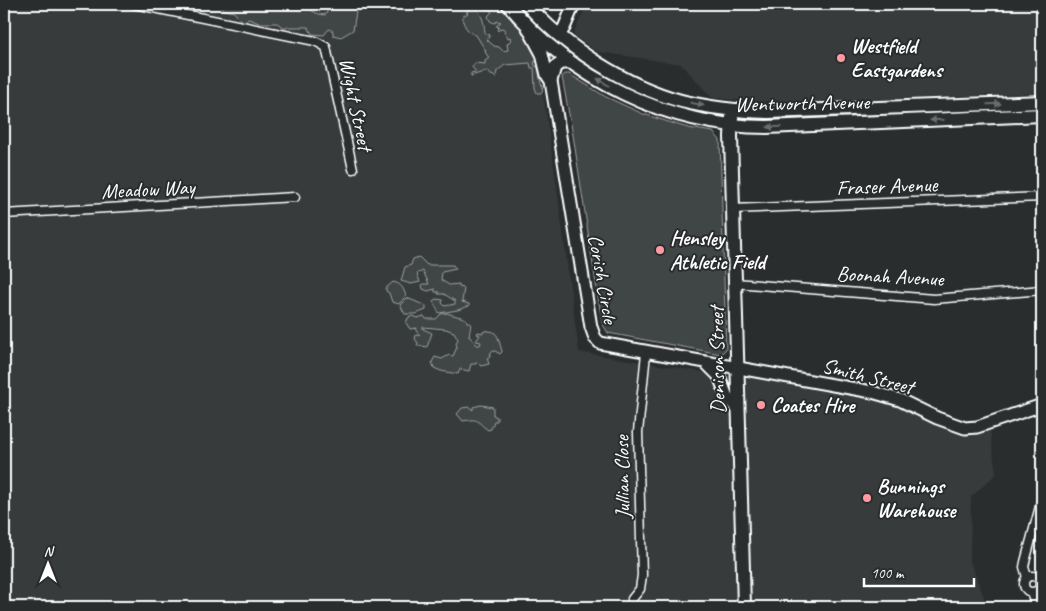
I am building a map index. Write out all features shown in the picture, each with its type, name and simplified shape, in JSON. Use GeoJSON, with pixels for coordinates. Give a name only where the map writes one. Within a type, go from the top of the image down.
{"type":"FeatureCollection","features":[{"type":"Feature","properties":{"kind":"main road","name":"Wentworth Avenue"},"geometry":{"type":"LineString","coordinates":[[508,4],[522,21],[549,45],[607,85],[632,98],[671,112],[732,125],[756,127],[795,126],[1042,115]]}},
{"type":"Feature","properties":{"kind":"main road","name":"Wentworth Avenue"},"geometry":{"type":"LineString","coordinates":[[527,4],[559,34],[595,61],[641,86],[679,100],[733,111],[768,112],[1042,102]]}},
{"type":"Feature","properties":{"kind":"main road"},"geometry":{"type":"LineString","coordinates":[[549,45],[559,34]]}},
{"type":"Feature","properties":{"kind":"main road","name":"Denison Street"},"geometry":{"type":"LineString","coordinates":[[733,111],[733,209],[744,607]]}},
{"type":"Feature","properties":{"kind":"street","name":"Wight Street"},"geometry":{"type":"LineString","coordinates":[[134,4],[315,41],[326,47],[353,169]]}},
{"type":"Feature","properties":{"kind":"street"},"geometry":{"type":"LineString","coordinates":[[559,34],[564,28],[574,4]]}},
{"type":"Feature","properties":{"kind":"street","name":"Corish Circle"},"geometry":{"type":"LineString","coordinates":[[522,21],[540,49],[547,75],[551,81],[592,334],[600,344],[737,368]]}},
{"type":"Feature","properties":{"kind":"street"},"geometry":{"type":"LineString","coordinates":[[551,81],[552,71],[556,66],[566,62],[573,62]]}},
{"type":"Feature","properties":{"kind":"street","name":"Meadow Way"},"geometry":{"type":"LineString","coordinates":[[4,214],[295,197]]}},
{"type":"Feature","properties":{"kind":"street","name":"Fraser Avenue"},"geometry":{"type":"LineString","coordinates":[[733,209],[1042,197]]}},
{"type":"Feature","properties":{"kind":"street","name":"Boonah Avenue"},"geometry":{"type":"LineString","coordinates":[[735,283],[934,299],[1042,290]]}},
{"type":"Feature","properties":{"kind":"street","name":"Jullian Close"},"geometry":{"type":"LineString","coordinates":[[632,599],[640,589],[642,575],[638,432],[646,353]]}},
{"type":"Feature","properties":{"kind":"street"},"geometry":{"type":"LineString","coordinates":[[707,364],[719,376],[727,397],[738,410]]}},
{"type":"Feature","properties":{"kind":"street","name":"Smith Street"},"geometry":{"type":"LineString","coordinates":[[737,368],[872,392],[900,400],[937,418],[965,428],[977,427],[1042,405]]}},
{"type":"Feature","properties":{"kind":"street"},"geometry":{"type":"LineString","coordinates":[[1036,607],[1031,592],[1026,589],[1024,584],[1027,577],[1025,562],[1042,499]]}},
{"type":"Feature","properties":{"kind":"street"},"geometry":{"type":"LineString","coordinates":[[1027,577],[1034,575],[1041,581],[1039,589],[1031,592]]}},
{"type":"Feature","properties":{"kind":"shaded area"},"geometry":{"type":"Polygon","coordinates":[[[4,4],[499,4],[537,55],[579,352],[747,379],[749,370],[872,392],[955,426],[989,423],[996,474],[971,497],[970,562],[988,607],[4,607],[4,4]]]}},
{"type":"Feature","properties":{"kind":"shaded area"},"geometry":{"type":"Polygon","coordinates":[[[222,4],[304,7],[325,15],[332,4],[363,4],[357,6],[353,30],[341,37],[333,35],[333,31],[329,29],[324,35],[312,34],[308,27],[283,27],[277,23],[259,23],[249,19],[242,22],[234,12],[223,10],[222,4]]]}},
{"type":"Feature","properties":{"kind":"shaded area"},"geometry":{"type":"Polygon","coordinates":[[[484,4],[501,4],[513,22],[519,22],[518,26],[526,28],[523,32],[536,56],[537,61],[534,62],[535,66],[538,67],[543,86],[542,93],[537,93],[535,88],[534,68],[531,68],[530,63],[505,65],[497,71],[496,77],[487,71],[471,76],[471,73],[476,72],[472,67],[475,63],[485,64],[485,61],[489,58],[476,35],[470,32],[464,25],[463,16],[468,13],[466,12],[470,9],[470,5],[480,13],[485,33],[490,35],[487,40],[494,46],[499,47],[503,51],[508,50],[507,44],[511,40],[504,33],[505,29],[501,28],[498,31],[499,27],[496,26],[501,22],[494,23],[490,21],[488,16],[492,12],[485,9],[484,4]]]}},
{"type":"Feature","properties":{"kind":"shaded area","name":"Westfield Eastgardens"},"geometry":{"type":"Polygon","coordinates":[[[587,4],[1042,4],[1042,93],[807,102],[712,98],[681,64],[598,52],[574,36],[574,32],[587,4]]]}},
{"type":"Feature","properties":{"kind":"shaded area"},"geometry":{"type":"Polygon","coordinates":[[[565,74],[569,74],[606,97],[643,114],[688,128],[713,132],[720,140],[726,349],[721,354],[608,333],[602,323],[573,135],[562,77],[565,74]]]}},
{"type":"Feature","properties":{"kind":"shaded area"},"geometry":{"type":"Polygon","coordinates":[[[419,257],[427,265],[453,265],[456,269],[442,272],[441,280],[449,285],[459,284],[459,287],[464,288],[462,302],[469,304],[469,306],[439,313],[433,301],[436,299],[443,300],[442,303],[445,306],[455,304],[455,301],[444,294],[438,294],[439,292],[435,292],[435,289],[428,291],[423,289],[422,284],[429,284],[423,271],[417,274],[420,282],[411,284],[401,281],[405,267],[411,265],[413,259],[419,257]]]}},
{"type":"Feature","properties":{"kind":"shaded area"},"geometry":{"type":"Polygon","coordinates":[[[393,282],[402,287],[406,296],[399,304],[392,302],[389,293],[386,291],[386,288],[393,282]]]}},
{"type":"Feature","properties":{"kind":"shaded area"},"geometry":{"type":"Polygon","coordinates":[[[407,298],[426,306],[426,310],[416,314],[405,314],[400,305],[407,298]]]}},
{"type":"Feature","properties":{"kind":"shaded area"},"geometry":{"type":"Polygon","coordinates":[[[447,313],[464,318],[467,322],[471,323],[469,336],[477,345],[480,345],[481,342],[476,341],[480,335],[477,334],[478,332],[494,332],[502,352],[500,354],[495,351],[491,352],[490,357],[487,358],[489,364],[481,366],[477,362],[476,364],[471,364],[469,371],[460,369],[458,374],[434,368],[432,362],[435,357],[442,359],[449,355],[453,356],[458,339],[454,332],[446,329],[423,327],[423,329],[432,333],[427,347],[417,345],[416,335],[420,335],[416,331],[417,328],[410,329],[406,323],[408,318],[412,316],[436,319],[441,314],[447,313]]]}},
{"type":"Feature","properties":{"kind":"shaded area"},"geometry":{"type":"Polygon","coordinates":[[[481,405],[493,407],[493,415],[497,417],[497,421],[494,421],[491,429],[488,430],[475,420],[463,421],[457,414],[462,408],[469,407],[473,410],[473,407],[481,405]]]}},
{"type":"Feature","properties":{"kind":"place","name":"Westfield Eastgardens"},"geometry":{"type":"Point","coordinates":[841,58]}},
{"type":"Feature","properties":{"kind":"place","name":"Hensley Athletic Field"},"geometry":{"type":"Point","coordinates":[660,250]}},
{"type":"Feature","properties":{"kind":"place","name":"Coates Hire"},"geometry":{"type":"Point","coordinates":[761,405]}},
{"type":"Feature","properties":{"kind":"place","name":"Bunnings Warehouse"},"geometry":{"type":"Point","coordinates":[867,498]}}]}
